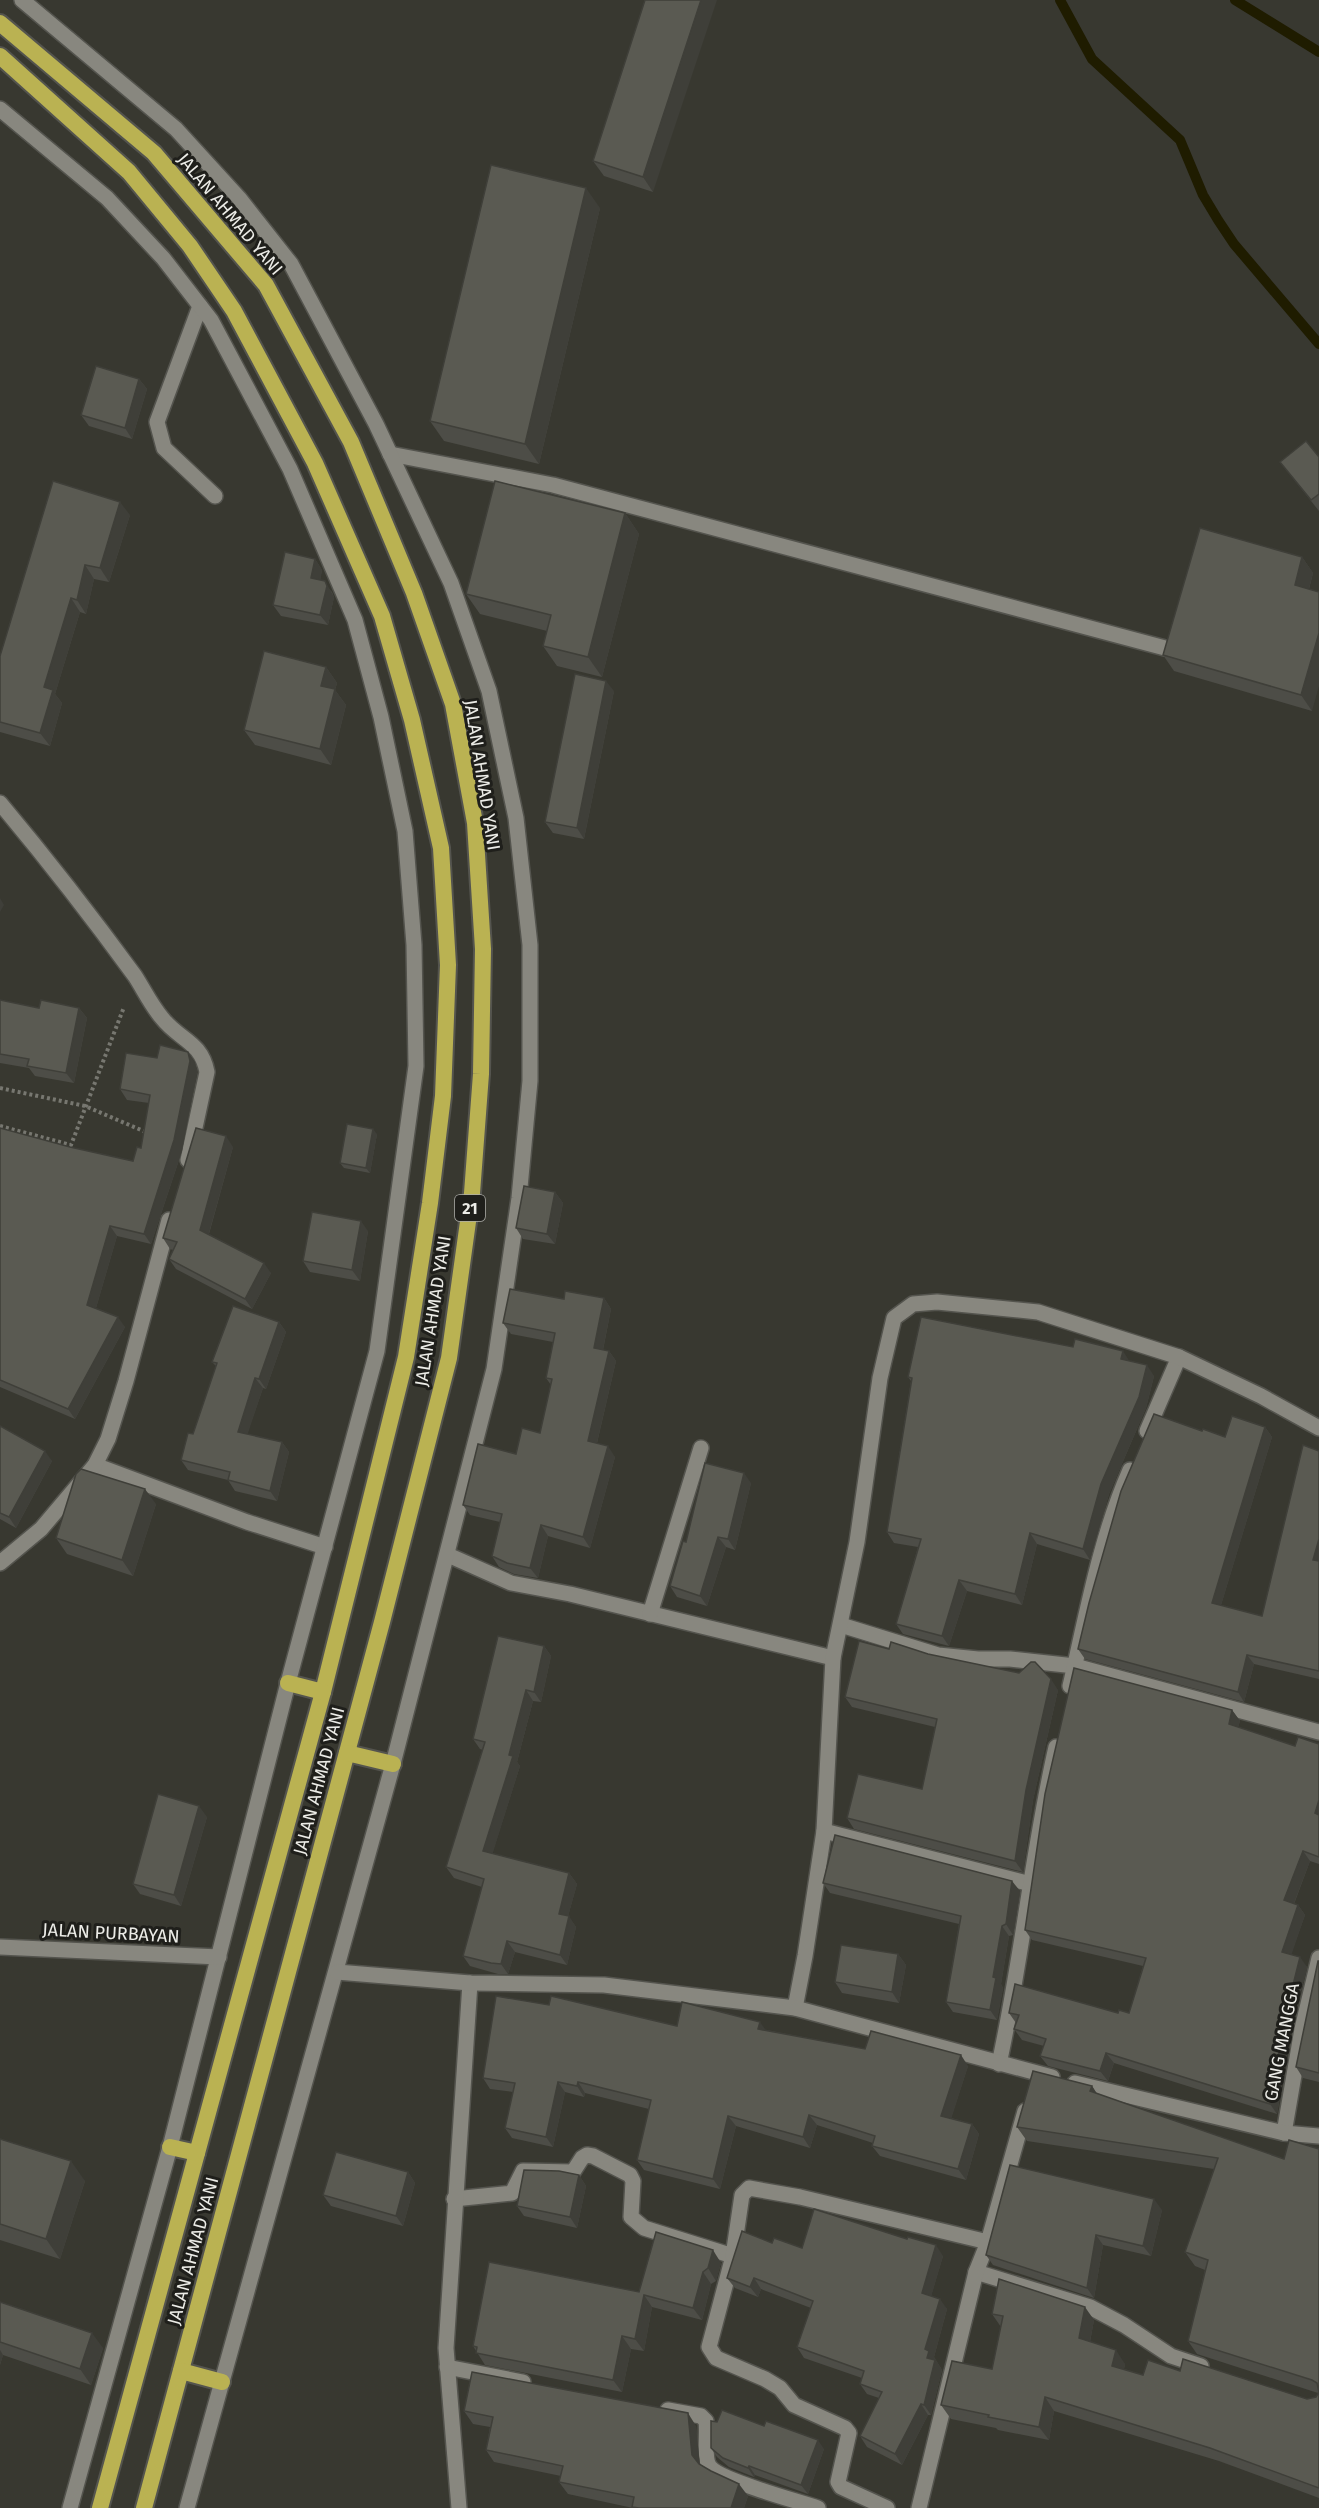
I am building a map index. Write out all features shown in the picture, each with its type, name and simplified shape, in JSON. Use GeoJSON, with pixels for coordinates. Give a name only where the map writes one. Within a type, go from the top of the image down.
{"type":"FeatureCollection","features":[{"type":"Feature","properties":{"kind":"highway","name":"JALAN AHMAD YANI"},"geometry":{"type":"LineString","coordinates":[[0,23],[154,153],[266,285],[351,442],[414,593],[453,704],[475,823],[483,949],[481,1074],[472,1193],[449,1358],[347,1753],[144,2508]]}},
{"type":"Feature","properties":{"kind":"highway","name":"JALAN AHMAD YANI"},"geometry":{"type":"LineString","coordinates":[[0,56],[129,171],[190,246],[234,311],[315,463],[382,616],[412,720],[441,848],[448,965],[443,1096],[430,1203],[406,1357],[322,1692],[100,2508]]}},
{"type":"Feature","properties":{"kind":"highway"},"geometry":{"type":"LineString","coordinates":[[288,1683],[322,1692]]}},
{"type":"Feature","properties":{"kind":"highway"},"geometry":{"type":"LineString","coordinates":[[347,1753],[393,1764]]}},
{"type":"Feature","properties":{"kind":"highway"},"geometry":{"type":"LineString","coordinates":[[170,2146],[197,2153]]}},
{"type":"Feature","properties":{"kind":"highway"},"geometry":{"type":"LineString","coordinates":[[181,2372],[222,2382]]}},
{"type":"Feature","properties":{"kind":"street"},"geometry":{"type":"LineString","coordinates":[[22,0],[176,129],[239,198],[291,264],[390,454],[452,583],[489,691],[516,818],[530,945],[530,1081],[519,1198],[494,1369],[448,1555],[337,1972],[187,2508]]}},
{"type":"Feature","properties":{"kind":"street"},"geometry":{"type":"LineString","coordinates":[[0,109],[107,198],[163,258],[210,320],[290,469],[355,620],[381,717],[405,831],[414,945],[416,1066],[377,1351],[288,1683],[170,2146],[70,2508]]}},
{"type":"Feature","properties":{"kind":"street"},"geometry":{"type":"LineString","coordinates":[[200,306],[157,422],[164,448],[215,496]]}},
{"type":"Feature","properties":{"kind":"street"},"geometry":{"type":"LineString","coordinates":[[390,454],[553,485],[1165,648]]}},
{"type":"Feature","properties":{"kind":"street"},"geometry":{"type":"LineString","coordinates":[[0,803],[46,858],[136,978],[163,1019],[204,1058],[207,1072],[184,1173]]}},
{"type":"Feature","properties":{"kind":"street"},"geometry":{"type":"LineString","coordinates":[[0,1563],[41,1529],[95,1465],[108,1439],[174,1204]]}},
{"type":"Feature","properties":{"kind":"street"},"geometry":{"type":"LineString","coordinates":[[795,2008],[806,1956],[824,1831],[833,1658],[842,1625],[857,1542],[880,1378],[894,1318],[913,1304],[937,1302],[1038,1312],[1179,1357],[1261,1396],[1319,1428]]}},
{"type":"Feature","properties":{"kind":"street"},"geometry":{"type":"LineString","coordinates":[[1067,1700],[1086,1610],[1115,1508],[1179,1357]]}},
{"type":"Feature","properties":{"kind":"street"},"geometry":{"type":"LineString","coordinates":[[650,1614],[701,1448]]}},
{"type":"Feature","properties":{"kind":"street"},"geometry":{"type":"LineString","coordinates":[[95,1465],[247,1522],[325,1547]]}},
{"type":"Feature","properties":{"kind":"street"},"geometry":{"type":"LineString","coordinates":[[448,1555],[511,1583],[570,1594],[833,1658]]}},
{"type":"Feature","properties":{"kind":"street"},"geometry":{"type":"LineString","coordinates":[[842,1625],[938,1655],[1075,1666],[1319,1732]]}},
{"type":"Feature","properties":{"kind":"street"},"geometry":{"type":"LineString","coordinates":[[999,2064],[1043,1802],[1059,1734]]}},
{"type":"Feature","properties":{"kind":"street"},"geometry":{"type":"LineString","coordinates":[[824,1831],[1030,1884]]}},
{"type":"Feature","properties":{"kind":"street","name":"JALAN PURBAYAN"},"geometry":{"type":"LineString","coordinates":[[0,1947],[219,1957]]}},
{"type":"Feature","properties":{"kind":"street","name":"GANG MANGGA"},"geometry":{"type":"LineString","coordinates":[[1284,2133],[1302,2030],[1319,1958]]}},
{"type":"Feature","properties":{"kind":"street"},"geometry":{"type":"LineString","coordinates":[[337,1972],[470,1983],[604,1986],[795,2008],[999,2064],[1033,2084],[1284,2133],[1319,2136]]}},
{"type":"Feature","properties":{"kind":"street"},"geometry":{"type":"LineString","coordinates":[[459,2508],[447,2367],[454,2199],[470,1983]]}},
{"type":"Feature","properties":{"kind":"street"},"geometry":{"type":"LineString","coordinates":[[919,2508],[976,2272],[988,2242],[1033,2084]]}},
{"type":"Feature","properties":{"kind":"street"},"geometry":{"type":"LineString","coordinates":[[454,2199],[512,2193],[523,2171],[573,2172],[582,2158],[587,2155],[593,2156],[630,2175],[633,2181],[631,2217],[644,2228],[733,2256]]}},
{"type":"Feature","properties":{"kind":"street"},"geometry":{"type":"LineString","coordinates":[[887,2508],[841,2487],[838,2482],[849,2433],[845,2428],[794,2405],[780,2388],[710,2353],[709,2348],[719,2301],[733,2256],[742,2195],[749,2188],[800,2197],[988,2242]]}},
{"type":"Feature","properties":{"kind":"street"},"geometry":{"type":"LineString","coordinates":[[976,2272],[1090,2307],[1124,2325],[1171,2356],[1216,2371]]}},
{"type":"Feature","properties":{"kind":"street"},"geometry":{"type":"LineString","coordinates":[[447,2367],[542,2386]]}},
{"type":"Feature","properties":{"kind":"street"},"geometry":{"type":"LineString","coordinates":[[656,2408],[701,2416],[706,2421],[708,2430],[707,2459],[710,2467],[726,2477],[818,2508]]}},
{"type":"Feature","properties":{"kind":"path"},"geometry":{"type":"LineString","coordinates":[[0,1126],[70,1145],[136,978]]}},
{"type":"Feature","properties":{"kind":"path"},"geometry":{"type":"LineString","coordinates":[[0,1088],[85,1106],[149,1133]]}},
{"type":"Feature","properties":{"kind":"building"},"geometry":{"type":"Polygon","coordinates":[[[645,0],[701,0],[643,177],[593,161],[645,0]]]}},
{"type":"Feature","properties":{"kind":"building"},"geometry":{"type":"Polygon","coordinates":[[[491,165],[586,188],[525,444],[430,421],[491,165]]]}},
{"type":"Feature","properties":{"kind":"building"},"geometry":{"type":"Polygon","coordinates":[[[96,366],[139,379],[125,428],[81,415],[96,366]]]}},
{"type":"Feature","properties":{"kind":"building"},"geometry":{"type":"Polygon","coordinates":[[[1306,441],[1319,457],[1319,494],[1311,500],[1280,462],[1306,441]]]}},
{"type":"Feature","properties":{"kind":"building"},"geometry":{"type":"Polygon","coordinates":[[[53,481],[120,502],[100,568],[85,565],[77,600],[71,598],[44,687],[53,690],[40,733],[0,722],[0,656],[53,481]]]}},
{"type":"Feature","properties":{"kind":"building"},"geometry":{"type":"Polygon","coordinates":[[[495,481],[625,513],[588,657],[543,646],[551,615],[466,594],[495,481]]]}},
{"type":"Feature","properties":{"kind":"building"},"geometry":{"type":"Polygon","coordinates":[[[1200,528],[1302,557],[1295,585],[1319,592],[1319,633],[1301,695],[1163,655],[1200,528]]]}},
{"type":"Feature","properties":{"kind":"building"},"geometry":{"type":"Polygon","coordinates":[[[285,552],[315,559],[311,578],[325,581],[327,586],[320,615],[273,605],[285,552]]]}},
{"type":"Feature","properties":{"kind":"building"},"geometry":{"type":"Polygon","coordinates":[[[264,651],[326,667],[321,686],[335,689],[320,749],[244,730],[264,651]]]}},
{"type":"Feature","properties":{"kind":"building"},"geometry":{"type":"Polygon","coordinates":[[[575,674],[606,681],[577,828],[545,822],[575,674]]]}},
{"type":"Feature","properties":{"kind":"building"},"geometry":{"type":"Polygon","coordinates":[[[0,1000],[39,1008],[41,1000],[79,1008],[66,1073],[27,1066],[29,1059],[0,1054],[0,1000]]]}},
{"type":"Feature","properties":{"kind":"building"},"geometry":{"type":"Polygon","coordinates":[[[160,1045],[188,1052],[190,1061],[174,1140],[144,1234],[110,1226],[87,1305],[118,1317],[68,1409],[0,1380],[0,1128],[133,1161],[137,1147],[141,1148],[150,1095],[120,1089],[126,1053],[157,1058],[160,1045]]]}},
{"type":"Feature","properties":{"kind":"building"},"geometry":{"type":"Polygon","coordinates":[[[347,1124],[373,1129],[366,1168],[340,1163],[347,1124]]]}},
{"type":"Feature","properties":{"kind":"building"},"geometry":{"type":"Polygon","coordinates":[[[196,1128],[226,1136],[200,1230],[264,1263],[245,1299],[169,1259],[177,1242],[163,1238],[196,1128]]]}},
{"type":"Feature","properties":{"kind":"building"},"geometry":{"type":"Polygon","coordinates":[[[524,1186],[555,1192],[547,1234],[516,1228],[524,1186]]]}},
{"type":"Feature","properties":{"kind":"building"},"geometry":{"type":"Polygon","coordinates":[[[312,1212],[361,1221],[352,1270],[303,1261],[312,1212]]]}},
{"type":"Feature","properties":{"kind":"building"},"geometry":{"type":"Polygon","coordinates":[[[510,1289],[564,1299],[565,1291],[604,1298],[594,1348],[609,1351],[588,1441],[608,1446],[583,1537],[541,1525],[530,1568],[507,1563],[492,1556],[502,1514],[463,1505],[478,1444],[516,1454],[522,1428],[540,1433],[552,1379],[546,1378],[555,1333],[503,1323],[510,1289]]]}},
{"type":"Feature","properties":{"kind":"building"},"geometry":{"type":"Polygon","coordinates":[[[233,1306],[279,1322],[259,1379],[255,1378],[238,1432],[282,1442],[270,1491],[228,1480],[230,1472],[181,1460],[188,1433],[193,1434],[217,1363],[212,1362],[233,1306]]]}},
{"type":"Feature","properties":{"kind":"building"},"geometry":{"type":"Polygon","coordinates":[[[921,1317],[1073,1347],[1075,1339],[1123,1351],[1121,1359],[1147,1365],[1139,1397],[1101,1484],[1083,1549],[1030,1533],[1015,1594],[959,1580],[942,1636],[896,1624],[921,1539],[887,1532],[912,1378],[908,1377],[921,1317]]]}},
{"type":"Feature","properties":{"kind":"building"},"geometry":{"type":"Polygon","coordinates":[[[1154,1414],[1225,1437],[1232,1416],[1265,1427],[1212,1603],[1262,1616],[1303,1445],[1319,1451],[1319,1539],[1313,1560],[1319,1561],[1319,1671],[1247,1655],[1238,1692],[1078,1649],[1121,1491],[1154,1414]]]}},
{"type":"Feature","properties":{"kind":"building"},"geometry":{"type":"Polygon","coordinates":[[[0,1426],[45,1451],[9,1517],[0,1513],[0,1426]]]}},
{"type":"Feature","properties":{"kind":"building"},"geometry":{"type":"Polygon","coordinates":[[[705,1463],[744,1473],[728,1539],[718,1537],[700,1596],[670,1586],[683,1541],[686,1542],[705,1463]]]}},
{"type":"Feature","properties":{"kind":"building"},"geometry":{"type":"Polygon","coordinates":[[[81,1469],[145,1489],[122,1560],[56,1538],[76,1474],[81,1469]]]}},
{"type":"Feature","properties":{"kind":"building"},"geometry":{"type":"Polygon","coordinates":[[[498,1636],[544,1646],[534,1692],[526,1690],[509,1755],[513,1756],[483,1851],[569,1873],[559,1914],[569,1916],[560,1955],[507,1941],[501,1964],[463,1956],[484,1879],[446,1867],[485,1742],[473,1739],[498,1636]]]}},
{"type":"Feature","properties":{"kind":"building"},"geometry":{"type":"Polygon","coordinates":[[[859,1641],[889,1649],[891,1642],[928,1654],[1019,1673],[1031,1662],[1035,1662],[1051,1679],[1026,1790],[1015,1861],[847,1818],[858,1774],[922,1789],[937,1719],[845,1697],[859,1641]]]}},
{"type":"Feature","properties":{"kind":"building"},"geometry":{"type":"Polygon","coordinates":[[[1074,1668],[1232,1710],[1229,1724],[1295,1746],[1298,1737],[1319,1744],[1319,1800],[1315,1813],[1319,1815],[1319,1857],[1303,1851],[1284,1900],[1298,1905],[1282,1952],[1300,1957],[1285,2017],[1270,2104],[1106,2053],[1100,2071],[1040,2056],[1046,2039],[1014,2029],[1019,2015],[1009,2013],[1015,1984],[1118,2013],[1119,2010],[1129,2013],[1146,1958],[1025,1930],[1045,1794],[1074,1668]]]}},
{"type":"Feature","properties":{"kind":"building"},"geometry":{"type":"Polygon","coordinates":[[[158,1794],[199,1806],[174,1895],[133,1884],[158,1794]]]}},
{"type":"Feature","properties":{"kind":"building"},"geometry":{"type":"Polygon","coordinates":[[[835,1835],[1012,1881],[1006,1924],[1002,1926],[993,1977],[996,1978],[990,2010],[946,2002],[961,1916],[823,1883],[835,1835]]]}},
{"type":"Feature","properties":{"kind":"building"},"geometry":{"type":"Polygon","coordinates":[[[841,1945],[898,1954],[892,1992],[835,1982],[841,1945]]]}},
{"type":"Feature","properties":{"kind":"building"},"geometry":{"type":"Polygon","coordinates":[[[1319,1961],[1319,2073],[1296,2067],[1319,1961]]]}},
{"type":"Feature","properties":{"kind":"building"},"geometry":{"type":"Polygon","coordinates":[[[496,1996],[549,2005],[551,1996],[677,2026],[682,2002],[760,2022],[758,2029],[865,2049],[871,2031],[961,2055],[941,2116],[972,2124],[958,2169],[872,2146],[875,2136],[809,2115],[803,2137],[728,2116],[713,2179],[637,2160],[651,2100],[578,2082],[577,2086],[558,2082],[546,2137],[505,2128],[515,2083],[483,2078],[496,1996]]]}},
{"type":"Feature","properties":{"kind":"building"},"geometry":{"type":"Polygon","coordinates":[[[1033,2071],[1092,2086],[1090,2091],[1284,2159],[1289,2140],[1319,2149],[1319,2392],[1317,2383],[1312,2380],[1188,2341],[1208,2260],[1185,2252],[1218,2158],[1017,2127],[1033,2071]]]}},
{"type":"Feature","properties":{"kind":"building"},"geometry":{"type":"Polygon","coordinates":[[[0,2139],[71,2161],[46,2239],[0,2224],[0,2139]]]}},
{"type":"Feature","properties":{"kind":"building"},"geometry":{"type":"Polygon","coordinates":[[[336,2152],[408,2172],[396,2216],[323,2195],[336,2152]]]}},
{"type":"Feature","properties":{"kind":"building"},"geometry":{"type":"Polygon","coordinates":[[[1010,2165],[1154,2199],[1143,2246],[1096,2235],[1087,2288],[986,2255],[1010,2165]]]}},
{"type":"Feature","properties":{"kind":"building"},"geometry":{"type":"Polygon","coordinates":[[[524,2170],[559,2171],[579,2175],[570,2217],[517,2206],[524,2170]]]}},
{"type":"Feature","properties":{"kind":"building"},"geometry":{"type":"Polygon","coordinates":[[[814,2209],[907,2239],[908,2237],[936,2245],[922,2293],[940,2299],[925,2349],[929,2351],[927,2358],[935,2360],[924,2405],[921,2404],[895,2454],[860,2436],[882,2392],[860,2384],[864,2371],[797,2347],[813,2301],[754,2278],[750,2287],[727,2278],[742,2231],[772,2243],[774,2238],[802,2248],[814,2209]]]}},
{"type":"Feature","properties":{"kind":"building"},"geometry":{"type":"Polygon","coordinates":[[[656,2232],[713,2250],[708,2268],[703,2272],[693,2308],[644,2295],[635,2339],[622,2336],[613,2380],[476,2353],[477,2347],[473,2346],[489,2262],[639,2292],[656,2232]]]}},
{"type":"Feature","properties":{"kind":"building"},"geometry":{"type":"Polygon","coordinates":[[[999,2279],[1085,2307],[1079,2338],[1116,2350],[1112,2366],[1143,2375],[1148,2360],[1180,2371],[1183,2359],[1307,2399],[1316,2397],[1319,2392],[1319,2488],[1210,2448],[1045,2397],[1039,2427],[941,2405],[952,2361],[992,2369],[1003,2316],[992,2314],[999,2279]]]}},
{"type":"Feature","properties":{"kind":"building"},"geometry":{"type":"Polygon","coordinates":[[[0,2302],[92,2333],[80,2369],[0,2342],[0,2302]]]}},
{"type":"Feature","properties":{"kind":"building"},"geometry":{"type":"Polygon","coordinates":[[[472,2372],[688,2413],[692,2455],[699,2464],[739,2484],[731,2508],[632,2507],[634,2497],[559,2482],[563,2466],[486,2450],[493,2417],[464,2411],[472,2372]]]}},
{"type":"Feature","properties":{"kind":"building"},"geometry":{"type":"Polygon","coordinates":[[[722,2410],[764,2426],[766,2421],[818,2440],[801,2485],[723,2458],[711,2448],[711,2421],[717,2422],[722,2410]]]}},
{"type":"Feature","properties":{"kind":"waterway"},"geometry":{"type":"LineString","coordinates":[[1060,0],[1092,59],[1180,140],[1203,195],[1234,244],[1319,344]]}},
{"type":"Feature","properties":{"kind":"waterway"},"geometry":{"type":"LineString","coordinates":[[1235,0],[1319,52]]}}]}
